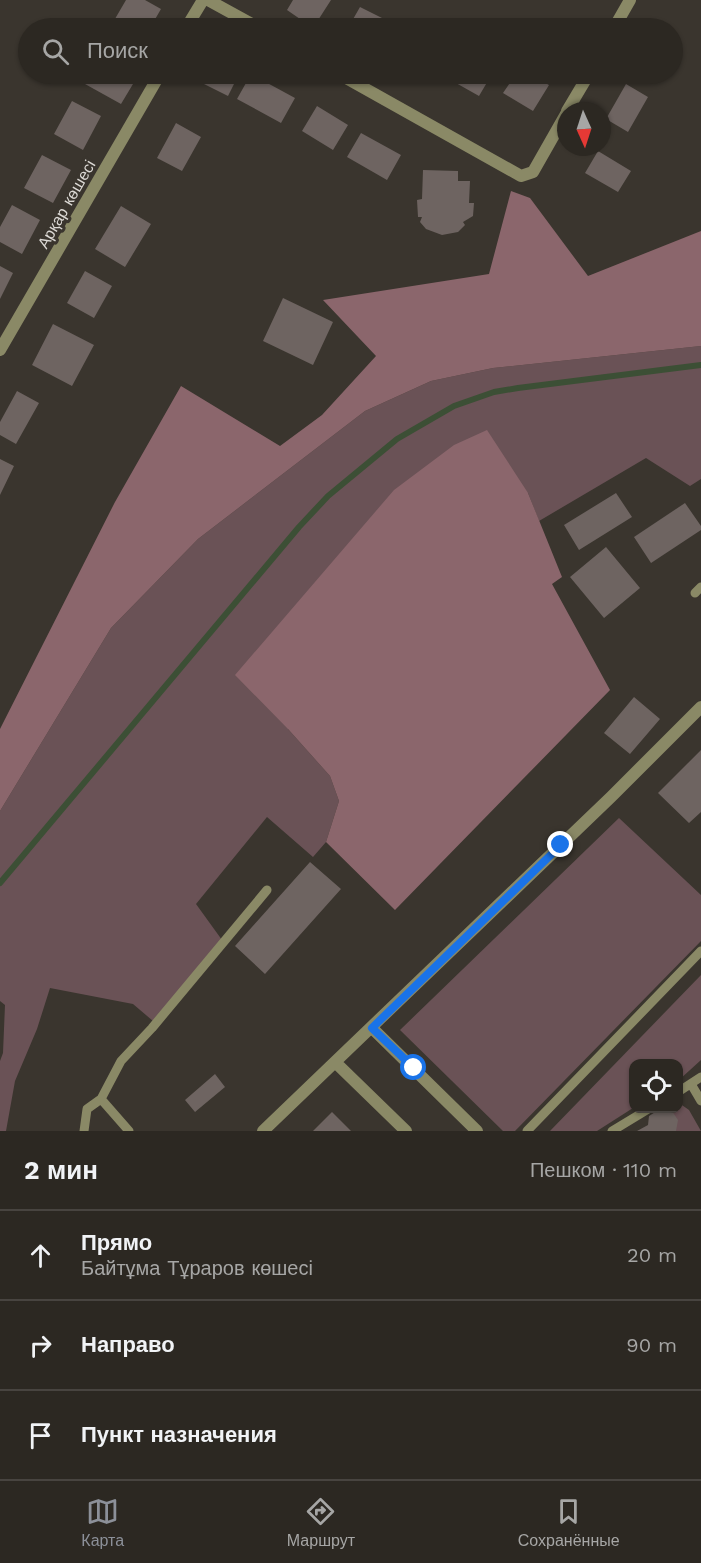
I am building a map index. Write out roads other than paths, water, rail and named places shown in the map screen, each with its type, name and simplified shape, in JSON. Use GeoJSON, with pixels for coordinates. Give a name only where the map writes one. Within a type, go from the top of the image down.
{"type":"FeatureCollection","features":[{"type":"Feature","properties":{"kind":"street"},"geometry":{"type":"LineString","coordinates":[[192,18],[203,0]]}},
{"type":"Feature","properties":{"kind":"street"},"geometry":{"type":"LineString","coordinates":[[208,0],[241,18]]}},
{"type":"Feature","properties":{"kind":"street"},"geometry":{"type":"LineString","coordinates":[[620,18],[630,0]]}},
{"type":"Feature","properties":{"kind":"street","name":"Арқар көшесі"},"geometry":{"type":"LineString","coordinates":[[0,350],[154,84]]}},
{"type":"Feature","properties":{"kind":"street"},"geometry":{"type":"LineString","coordinates":[[357,84],[521,176],[533,172],[557,130]]}},
{"type":"Feature","properties":{"kind":"street"},"geometry":{"type":"LineString","coordinates":[[573,102],[583,84]]}},
{"type":"Feature","properties":{"kind":"street"},"geometry":{"type":"LineString","coordinates":[[263,1131],[602,806],[701,707]]}},
{"type":"Feature","properties":{"kind":"street"},"geometry":{"type":"LineString","coordinates":[[372,1028],[477,1131]]}},
{"type":"Feature","properties":{"kind":"street"},"geometry":{"type":"LineString","coordinates":[[335,1062],[405,1130]]}},
{"type":"Feature","properties":{"kind":"lane"},"geometry":{"type":"LineString","coordinates":[[84,1131],[87,1109],[101,1099],[121,1062],[267,890]]}},
{"type":"Feature","properties":{"kind":"lane"},"geometry":{"type":"LineString","coordinates":[[527,1131],[701,951]]}},
{"type":"Feature","properties":{"kind":"lane"},"geometry":{"type":"LineString","coordinates":[[683,1089],[701,1077]]}},
{"type":"Feature","properties":{"kind":"lane"},"geometry":{"type":"LineString","coordinates":[[691,1084],[701,1101]]}},
{"type":"Feature","properties":{"kind":"lane"},"geometry":{"type":"LineString","coordinates":[[101,1099],[129,1131]]}},
{"type":"Feature","properties":{"kind":"lane"},"geometry":{"type":"LineString","coordinates":[[612,1131],[642,1113]]}},
{"type":"Feature","properties":{"kind":"waterway"},"geometry":{"type":"LineString","coordinates":[[0,883],[299,527],[328,496],[397,439],[454,406],[494,392],[701,365]]}}]}
